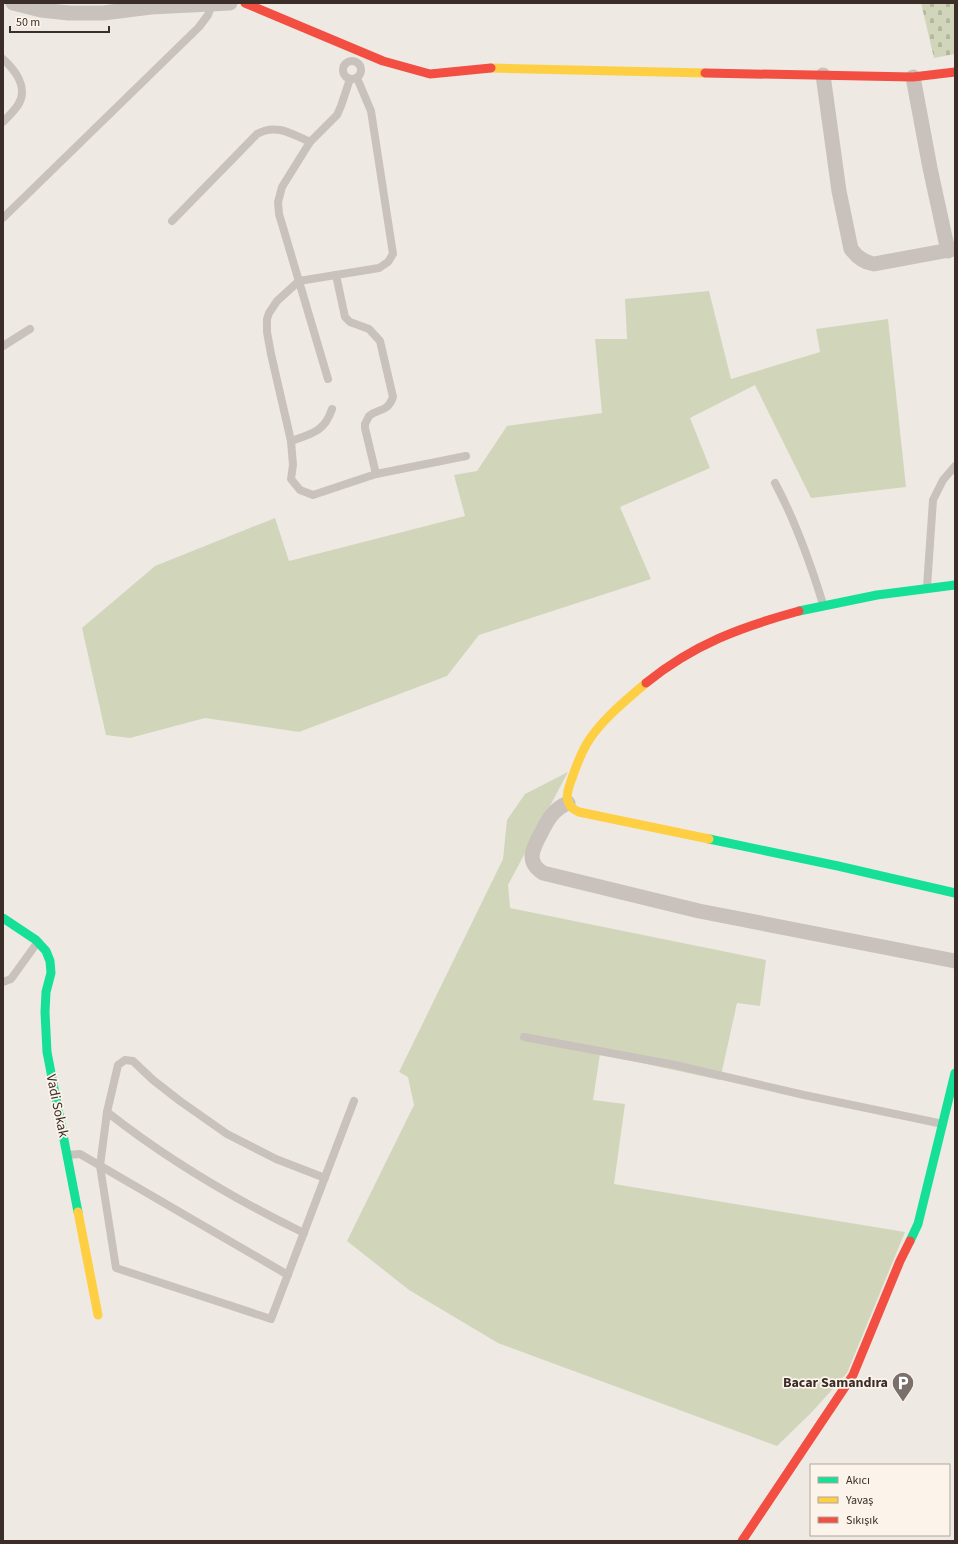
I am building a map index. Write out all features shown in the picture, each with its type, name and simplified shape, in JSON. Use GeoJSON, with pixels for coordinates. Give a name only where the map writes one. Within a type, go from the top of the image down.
{"type":"FeatureCollection","features":[{"type":"Feature","properties":{"kind":"street"},"geometry":{"type":"LineString","coordinates":[[13,3],[41,10],[69,13],[230,3]]}},
{"type":"Feature","properties":{"kind":"street"},"geometry":{"type":"LineString","coordinates":[[246,3],[383,61],[430,74],[496,68],[913,77],[955,72]]}},
{"type":"Feature","properties":{"kind":"street"},"geometry":{"type":"LineString","coordinates":[[823,75],[839,191],[852,249],[861,259],[874,264],[951,250],[927,153],[913,77]]}},
{"type":"Feature","properties":{"kind":"street"},"geometry":{"type":"LineString","coordinates":[[955,585],[862,597],[785,614],[730,633],[694,650],[656,674],[638,689],[608,720],[587,744],[579,758],[567,793],[568,803],[571,807],[580,812],[838,866],[955,893]]}},
{"type":"Feature","properties":{"kind":"street"},"geometry":{"type":"LineString","coordinates":[[568,803],[558,808],[552,814],[533,848],[533,862],[538,870],[543,873],[699,911],[955,961]]}},
{"type":"Feature","properties":{"kind":"street","name":"Vadi Sokak"},"geometry":{"type":"LineString","coordinates":[[3,918],[30,935],[38,942],[45,949],[51,965],[50,978],[46,991],[45,1011],[47,1051],[98,1315]]}},
{"type":"Feature","properties":{"kind":"street"},"geometry":{"type":"LineString","coordinates":[[742,1541],[853,1375],[900,1261],[918,1224],[955,1072]]}},
{"type":"Feature","properties":{"kind":"lane"},"geometry":{"type":"LineString","coordinates":[[3,218],[200,27],[208,15],[212,4]]}},
{"type":"Feature","properties":{"kind":"lane"},"geometry":{"type":"LineString","coordinates":[[340,43],[348,63]]}},
{"type":"Feature","properties":{"kind":"lane"},"geometry":{"type":"LineString","coordinates":[[3,58],[17,74],[21,88],[18,105],[3,122]]}},
{"type":"Feature","properties":{"kind":"lane"},"geometry":{"type":"LineString","coordinates":[[383,61],[361,72],[346,77],[344,69],[348,63],[355,62],[359,64],[361,72],[370,111],[393,254],[388,262],[379,268],[299,281],[277,301],[272,307],[267,319],[271,354],[291,441],[291,479],[296,487],[313,495],[376,474],[466,456]]}},
{"type":"Feature","properties":{"kind":"lane"},"geometry":{"type":"LineString","coordinates":[[328,379],[279,214],[278,202],[282,187],[310,142],[331,122],[337,114],[361,72]]}},
{"type":"Feature","properties":{"kind":"lane"},"geometry":{"type":"LineString","coordinates":[[172,221],[257,134],[263,130],[281,129],[310,142]]}},
{"type":"Feature","properties":{"kind":"lane"},"geometry":{"type":"LineString","coordinates":[[336,275],[345,317],[350,322],[369,329],[380,341],[393,398],[389,406],[384,410],[369,416],[365,424],[376,474]]}},
{"type":"Feature","properties":{"kind":"lane"},"geometry":{"type":"LineString","coordinates":[[3,346],[30,329]]}},
{"type":"Feature","properties":{"kind":"lane"},"geometry":{"type":"LineString","coordinates":[[291,441],[314,433],[320,429],[328,420],[332,409]]}},
{"type":"Feature","properties":{"kind":"lane"},"geometry":{"type":"LineString","coordinates":[[927,588],[933,500],[943,480],[955,466]]}},
{"type":"Feature","properties":{"kind":"lane"},"geometry":{"type":"LineString","coordinates":[[775,483],[790,511],[800,536],[823,605]]}},
{"type":"Feature","properties":{"kind":"lane"},"geometry":{"type":"LineString","coordinates":[[3,982],[11,979],[38,942]]}},
{"type":"Feature","properties":{"kind":"lane"},"geometry":{"type":"LineString","coordinates":[[524,1037],[668,1064],[804,1095],[943,1124]]}},
{"type":"Feature","properties":{"kind":"lane"},"geometry":{"type":"LineString","coordinates":[[325,1178],[276,1160],[227,1134],[180,1101],[153,1080],[133,1061],[129,1059],[122,1061],[118,1065],[107,1112],[100,1166],[116,1268],[272,1319],[354,1101]]}},
{"type":"Feature","properties":{"kind":"lane"},"geometry":{"type":"LineString","coordinates":[[107,1112],[147,1142],[208,1182],[304,1233]]}},
{"type":"Feature","properties":{"kind":"lane"},"geometry":{"type":"LineString","coordinates":[[67,1155],[80,1154],[288,1275]]}},
{"type":"Feature","properties":{"kind":"green space"},"geometry":{"type":"Polygon","coordinates":[[[921,3],[955,3],[955,54],[934,58],[921,3]]]}},
{"type":"Feature","properties":{"kind":"green space"},"geometry":{"type":"Polygon","coordinates":[[[709,291],[731,379],[820,352],[816,329],[888,319],[906,487],[811,498],[755,385],[690,418],[710,468],[620,507],[651,579],[479,635],[447,676],[299,732],[205,718],[130,738],[106,735],[82,628],[155,566],[275,518],[289,561],[465,516],[454,475],[477,471],[507,426],[602,413],[595,339],[627,339],[625,299],[709,291]]]}},
{"type":"Feature","properties":{"kind":"green space"},"geometry":{"type":"Polygon","coordinates":[[[568,772],[508,885],[510,908],[766,960],[760,1006],[737,1003],[720,1080],[600,1054],[593,1100],[625,1104],[614,1184],[905,1232],[847,1373],[811,1413],[777,1446],[498,1343],[409,1290],[347,1241],[414,1105],[408,1077],[399,1072],[503,859],[507,820],[525,794],[568,772]]]}},
{"type":"Feature","properties":{"kind":"traffic: fast"},"geometry":{"type":"LineString","coordinates":[[799,611],[877,595],[955,585]]}},
{"type":"Feature","properties":{"kind":"traffic: fast"},"geometry":{"type":"LineString","coordinates":[[709,839],[838,866],[955,893]]}},
{"type":"Feature","properties":{"kind":"traffic: fast"},"geometry":{"type":"LineString","coordinates":[[3,918],[36,940],[46,951],[50,961],[51,973],[46,992],[45,1012],[47,1052],[78,1212]]}},
{"type":"Feature","properties":{"kind":"traffic: fast"},"geometry":{"type":"LineString","coordinates":[[910,1241],[918,1224],[955,1073]]}},
{"type":"Feature","properties":{"kind":"traffic: slow"},"geometry":{"type":"LineString","coordinates":[[491,68],[705,73]]}},
{"type":"Feature","properties":{"kind":"traffic: slow"},"geometry":{"type":"LineString","coordinates":[[646,683],[613,712],[591,736],[580,758],[569,786],[567,795],[569,803],[579,812],[709,839]]}},
{"type":"Feature","properties":{"kind":"traffic: slow"},"geometry":{"type":"LineString","coordinates":[[78,1212],[98,1315]]}},
{"type":"Feature","properties":{"kind":"traffic: jam"},"geometry":{"type":"LineString","coordinates":[[245,3],[383,61],[430,74],[491,68]]}},
{"type":"Feature","properties":{"kind":"traffic: jam"},"geometry":{"type":"LineString","coordinates":[[705,73],[913,77],[955,72]]}},
{"type":"Feature","properties":{"kind":"traffic: jam"},"geometry":{"type":"LineString","coordinates":[[646,683],[664,669],[700,647],[719,638],[799,611]]}},
{"type":"Feature","properties":{"kind":"traffic: jam"},"geometry":{"type":"LineString","coordinates":[[742,1541],[853,1375],[900,1261],[910,1241]]}},
{"type":"Feature","properties":{"kind":"place","name":"Bacar Samandıra"},"geometry":{"type":"Point","coordinates":[903,1402]}}]}
